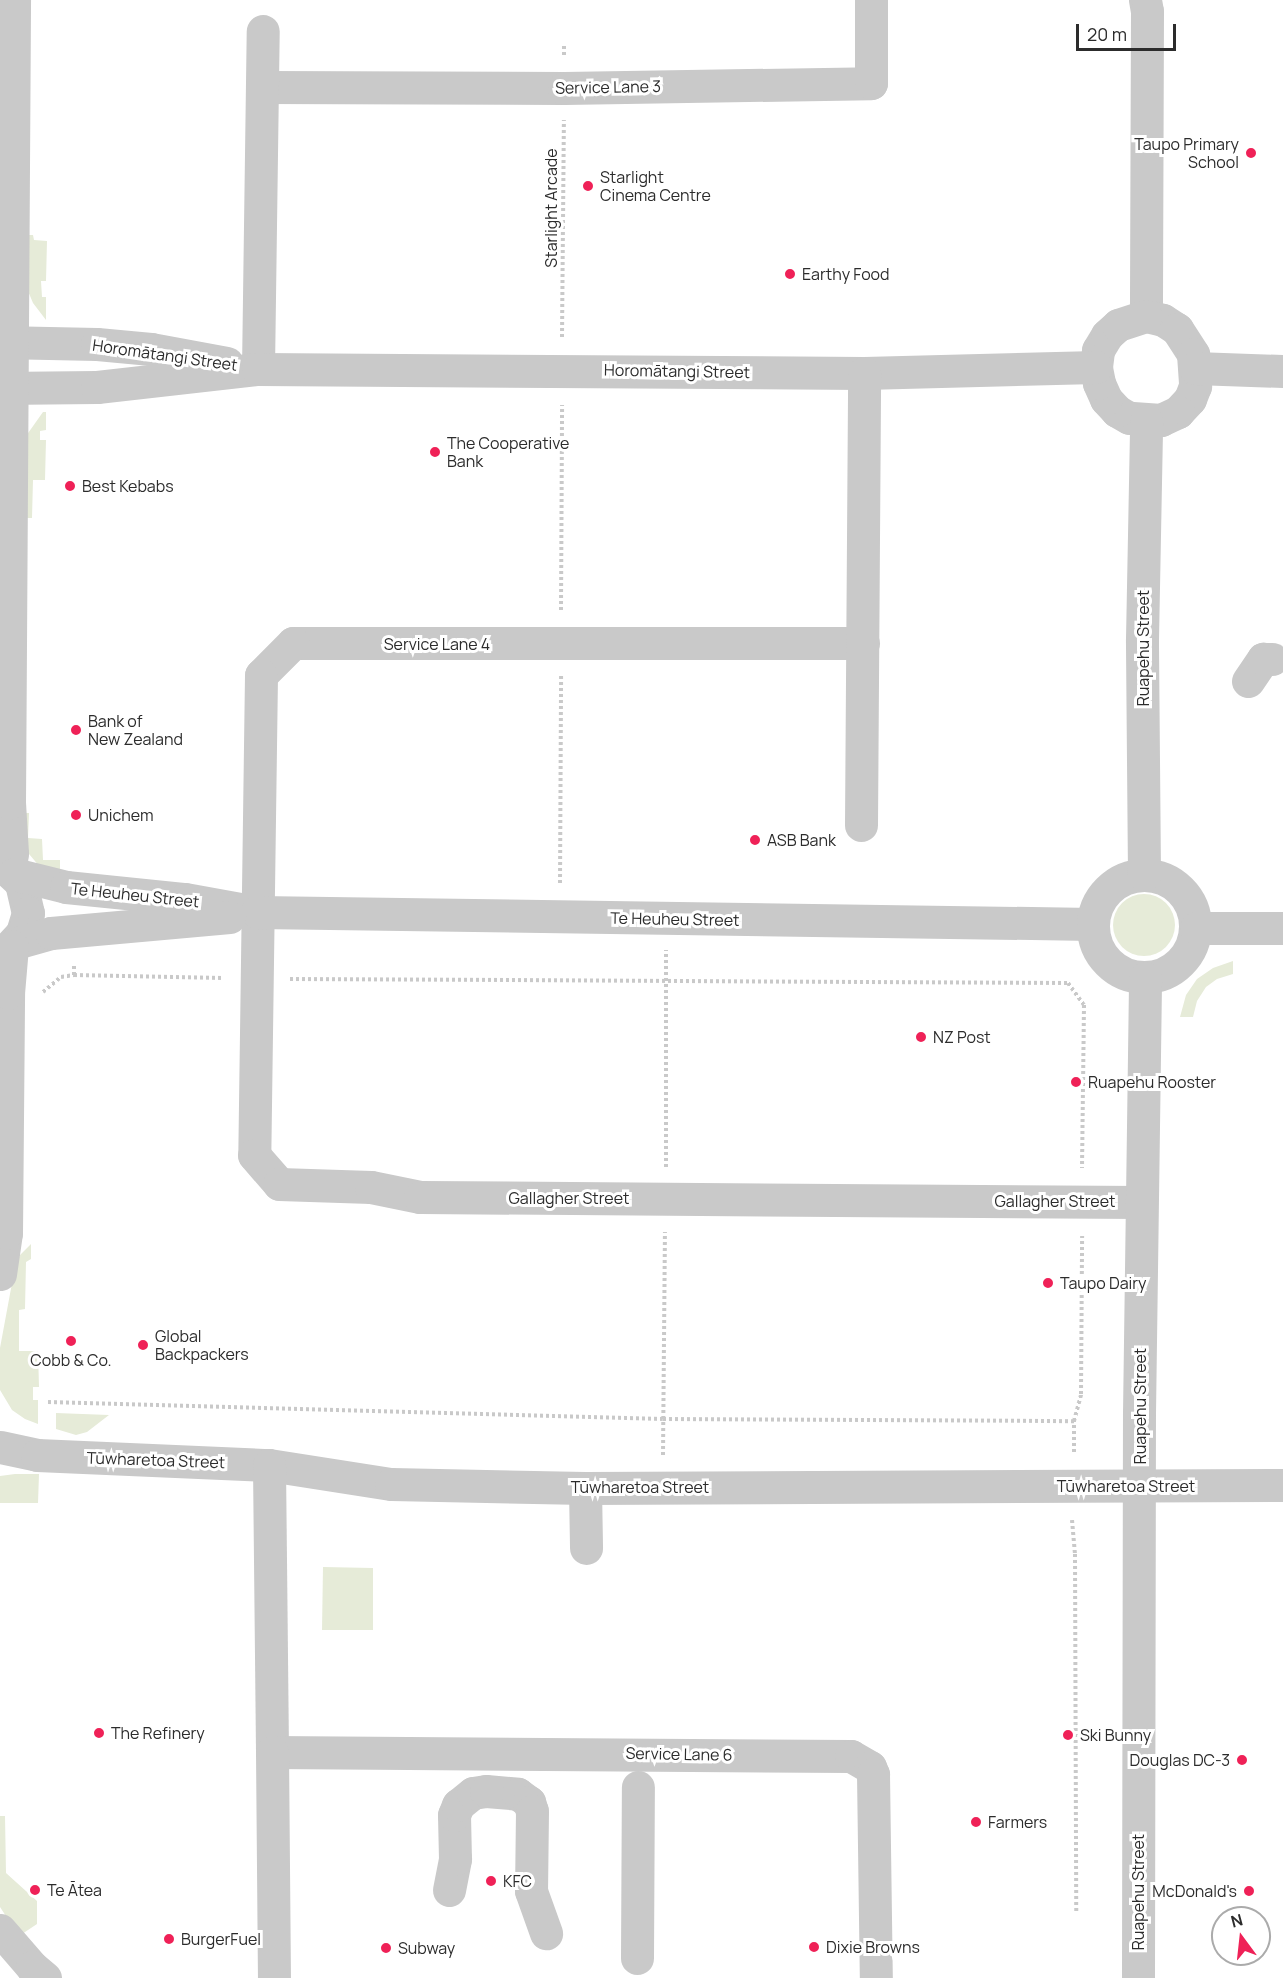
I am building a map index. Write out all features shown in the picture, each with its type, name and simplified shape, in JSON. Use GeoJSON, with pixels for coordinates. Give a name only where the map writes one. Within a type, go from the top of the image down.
{"type":"FeatureCollection","features":[{"type":"Feature","properties":{"kind":"street"},"geometry":{"type":"LineString","coordinates":[[0,1274],[6,1233],[9,948],[22,933],[28,913],[25,893],[8,870],[12,853],[9,803],[6,342],[14,0]]}},
{"type":"Feature","properties":{"kind":"street","name":"Service Lane 3"},"geometry":{"type":"LineString","coordinates":[[262,87],[564,88],[870,83],[871,0]]}},
{"type":"Feature","properties":{"kind":"street"},"geometry":{"type":"LineString","coordinates":[[1146,316],[1148,4]]}},
{"type":"Feature","properties":{"kind":"street"},"geometry":{"type":"LineString","coordinates":[[258,369],[263,31]]}},
{"type":"Feature","properties":{"kind":"street"},"geometry":{"type":"LineString","coordinates":[[1146,316],[1163,320],[1177,329],[1193,354],[1195,386],[1190,399],[1178,412],[1161,420],[1146,421],[1129,418],[1117,411],[1106,399],[1099,383],[1096,367],[1098,350],[1107,335],[1118,325],[1146,316]]}},
{"type":"Feature","properties":{"kind":"street","name":"Horomātangi Street"},"geometry":{"type":"LineString","coordinates":[[6,342],[72,342],[142,348],[258,369]]}},
{"type":"Feature","properties":{"kind":"street","name":"Horomātangi Street"},"geometry":{"type":"LineString","coordinates":[[6,388],[119,385],[258,369],[562,369],[864,373],[1096,367]]}},
{"type":"Feature","properties":{"kind":"street"},"geometry":{"type":"LineString","coordinates":[[1195,368],[1283,371]]}},
{"type":"Feature","properties":{"kind":"street"},"geometry":{"type":"LineString","coordinates":[[861,825],[864,373]]}},
{"type":"Feature","properties":{"kind":"street","name":"Ruapehu Street"},"geometry":{"type":"LineString","coordinates":[[1144,875],[1142,639],[1146,421]]}},
{"type":"Feature","properties":{"kind":"street","name":"Service Lane 4"},"geometry":{"type":"LineString","coordinates":[[257,912],[261,675],[293,643],[863,643]]}},
{"type":"Feature","properties":{"kind":"street"},"geometry":{"type":"LineString","coordinates":[[1248,681],[1263,659],[1272,659]]}},
{"type":"Feature","properties":{"kind":"street","name":"Te Heuheu Street"},"geometry":{"type":"LineString","coordinates":[[8,870],[66,887],[185,899],[257,912]]}},
{"type":"Feature","properties":{"kind":"street"},"geometry":{"type":"LineString","coordinates":[[1144,875],[1160,877],[1175,885],[1187,896],[1194,911],[1196,928],[1186,957],[1174,968],[1161,975],[1145,978],[1128,975],[1113,968],[1098,948],[1093,924],[1103,895],[1128,877],[1144,875]]}},
{"type":"Feature","properties":{"kind":"street","name":"Te Heuheu Street"},"geometry":{"type":"LineString","coordinates":[[9,948],[51,933],[189,922],[257,912],[1093,924]]}},
{"type":"Feature","properties":{"kind":"street","name":"Gallagher Street"},"geometry":{"type":"LineString","coordinates":[[257,912],[254,1155],[279,1184],[371,1187],[420,1197],[1142,1202]]}},
{"type":"Feature","properties":{"kind":"street"},"geometry":{"type":"LineString","coordinates":[[1196,928],[1283,928]]}},
{"type":"Feature","properties":{"kind":"street","name":"Ruapehu Street"},"geometry":{"type":"LineString","coordinates":[[1138,1978],[1145,978]]}},
{"type":"Feature","properties":{"kind":"street","name":"Tūwharetoa Street"},"geometry":{"type":"LineString","coordinates":[[0,1447],[37,1455],[269,1465],[391,1484],[585,1488],[1283,1485]]}},
{"type":"Feature","properties":{"kind":"street"},"geometry":{"type":"LineString","coordinates":[[269,1465],[274,1978]]}},
{"type":"Feature","properties":{"kind":"street"},"geometry":{"type":"LineString","coordinates":[[585,1488],[586,1548]]}},
{"type":"Feature","properties":{"kind":"street","name":"Service Lane 6"},"geometry":{"type":"LineString","coordinates":[[272,1752],[851,1756],[870,1767],[873,1774],[876,1978]]}},
{"type":"Feature","properties":{"kind":"street"},"geometry":{"type":"LineString","coordinates":[[637,1958],[638,1787]]}},
{"type":"Feature","properties":{"kind":"street"},"geometry":{"type":"LineString","coordinates":[[449,1890],[455,1859],[454,1815],[458,1805],[473,1793],[486,1791],[518,1794],[529,1802],[532,1810],[531,1891],[546,1933]]}},
{"type":"Feature","properties":{"kind":"street"},"geometry":{"type":"LineString","coordinates":[[0,1930],[32,1967],[45,1978]]}},
{"type":"Feature","properties":{"kind":"path","name":"Starlight Arcade"},"geometry":{"type":"LineString","coordinates":[[562,369],[564,46]]}},
{"type":"Feature","properties":{"kind":"path"},"geometry":{"type":"LineString","coordinates":[[74,956],[74,975]]}},
{"type":"Feature","properties":{"kind":"path"},"geometry":{"type":"LineString","coordinates":[[42,1000],[42,992],[61,977],[74,975],[1025,983]]}},
{"type":"Feature","properties":{"kind":"path"},"geometry":{"type":"LineString","coordinates":[[48,1402],[663,1419],[1074,1421]]}},
{"type":"Feature","properties":{"kind":"path"},"geometry":{"type":"LineString","coordinates":[[1074,1486],[1072,1518],[1075,1554],[1076,1912]]}},
{"type":"Feature","properties":{"kind":"green space"},"geometry":{"type":"Polygon","coordinates":[[[23,235],[33,235],[34,240],[47,241],[46,281],[41,281],[42,297],[46,297],[46,320],[33,303],[28,291],[23,235]]]}},
{"type":"Feature","properties":{"kind":"green space"},"geometry":{"type":"Polygon","coordinates":[[[43,412],[46,412],[46,430],[40,431],[40,440],[46,440],[45,480],[33,480],[32,518],[21,518],[26,436],[43,412]]]}},
{"type":"Feature","properties":{"kind":"green space"},"geometry":{"type":"Polygon","coordinates":[[[20,813],[29,813],[28,838],[42,839],[43,860],[60,860],[60,877],[40,867],[29,854],[25,847],[20,813]]]}},
{"type":"Feature","properties":{"kind":"green space"},"geometry":{"type":"Polygon","coordinates":[[[1138,894],[1150,894],[1166,903],[1173,913],[1175,925],[1173,937],[1166,947],[1150,956],[1138,956],[1127,951],[1118,942],[1113,931],[1113,919],[1118,908],[1127,899],[1138,894]]]}},
{"type":"Feature","properties":{"kind":"green space"},"geometry":{"type":"Polygon","coordinates":[[[1233,961],[1233,974],[1217,979],[1206,987],[1197,1001],[1193,1017],[1180,1017],[1186,995],[1197,979],[1213,968],[1233,961]]]}},
{"type":"Feature","properties":{"kind":"green space"},"geometry":{"type":"Polygon","coordinates":[[[31,1244],[31,1259],[26,1262],[25,1309],[19,1310],[19,1351],[38,1351],[39,1387],[33,1387],[33,1400],[38,1400],[38,1424],[12,1410],[0,1390],[0,1348],[15,1267],[20,1255],[31,1244]]]}},
{"type":"Feature","properties":{"kind":"green space"},"geometry":{"type":"Polygon","coordinates":[[[56,1413],[109,1415],[87,1432],[76,1435],[56,1429],[56,1413]]]}},
{"type":"Feature","properties":{"kind":"green space"},"geometry":{"type":"Polygon","coordinates":[[[39,1474],[38,1503],[0,1503],[0,1476],[39,1474]]]}},
{"type":"Feature","properties":{"kind":"green space"},"geometry":{"type":"Polygon","coordinates":[[[323,1567],[373,1568],[373,1630],[322,1630],[323,1567]]]}},
{"type":"Feature","properties":{"kind":"green space"},"geometry":{"type":"Polygon","coordinates":[[[0,1816],[5,1816],[6,1873],[37,1901],[37,1924],[19,1936],[0,1907],[0,1816]]]}},
{"type":"Feature","properties":{"kind":"place","name":"Taupo Primary School"},"geometry":{"type":"Point","coordinates":[1251,153]}},
{"type":"Feature","properties":{"kind":"place","name":"Starlight Cinema Centre"},"geometry":{"type":"Point","coordinates":[588,186]}},
{"type":"Feature","properties":{"kind":"place","name":"Earthy Food"},"geometry":{"type":"Point","coordinates":[790,274]}},
{"type":"Feature","properties":{"kind":"place","name":"The Cooperative Bank"},"geometry":{"type":"Point","coordinates":[435,452]}},
{"type":"Feature","properties":{"kind":"place","name":"Best Kebabs"},"geometry":{"type":"Point","coordinates":[70,486]}},
{"type":"Feature","properties":{"kind":"place","name":"Bank of New Zealand"},"geometry":{"type":"Point","coordinates":[76,730]}},
{"type":"Feature","properties":{"kind":"place","name":"Unichem"},"geometry":{"type":"Point","coordinates":[76,815]}},
{"type":"Feature","properties":{"kind":"place","name":"ASB Bank"},"geometry":{"type":"Point","coordinates":[755,840]}},
{"type":"Feature","properties":{"kind":"place","name":"NZ Post"},"geometry":{"type":"Point","coordinates":[921,1037]}},
{"type":"Feature","properties":{"kind":"place","name":"Ruapehu Rooster"},"geometry":{"type":"Point","coordinates":[1076,1082]}},
{"type":"Feature","properties":{"kind":"place","name":"Taupo Dairy"},"geometry":{"type":"Point","coordinates":[1048,1283]}},
{"type":"Feature","properties":{"kind":"place","name":"Cobb & Co."},"geometry":{"type":"Point","coordinates":[71,1341]}},
{"type":"Feature","properties":{"kind":"place","name":"Global Backpackers"},"geometry":{"type":"Point","coordinates":[143,1345]}},
{"type":"Feature","properties":{"kind":"place","name":"The Refinery"},"geometry":{"type":"Point","coordinates":[99,1733]}},
{"type":"Feature","properties":{"kind":"place","name":"Ski Bunny"},"geometry":{"type":"Point","coordinates":[1068,1735]}},
{"type":"Feature","properties":{"kind":"place","name":"Douglas DC-3"},"geometry":{"type":"Point","coordinates":[1242,1760]}},
{"type":"Feature","properties":{"kind":"place","name":"Farmers"},"geometry":{"type":"Point","coordinates":[976,1822]}},
{"type":"Feature","properties":{"kind":"place","name":"KFC"},"geometry":{"type":"Point","coordinates":[491,1881]}},
{"type":"Feature","properties":{"kind":"place","name":"Te Ātea"},"geometry":{"type":"Point","coordinates":[35,1890]}},
{"type":"Feature","properties":{"kind":"place","name":"McDonald's"},"geometry":{"type":"Point","coordinates":[1249,1891]}},
{"type":"Feature","properties":{"kind":"place","name":"BurgerFuel"},"geometry":{"type":"Point","coordinates":[169,1939]}},
{"type":"Feature","properties":{"kind":"place","name":"Dixie Browns"},"geometry":{"type":"Point","coordinates":[814,1947]}},
{"type":"Feature","properties":{"kind":"place","name":"Subway"},"geometry":{"type":"Point","coordinates":[386,1948]}}]}
